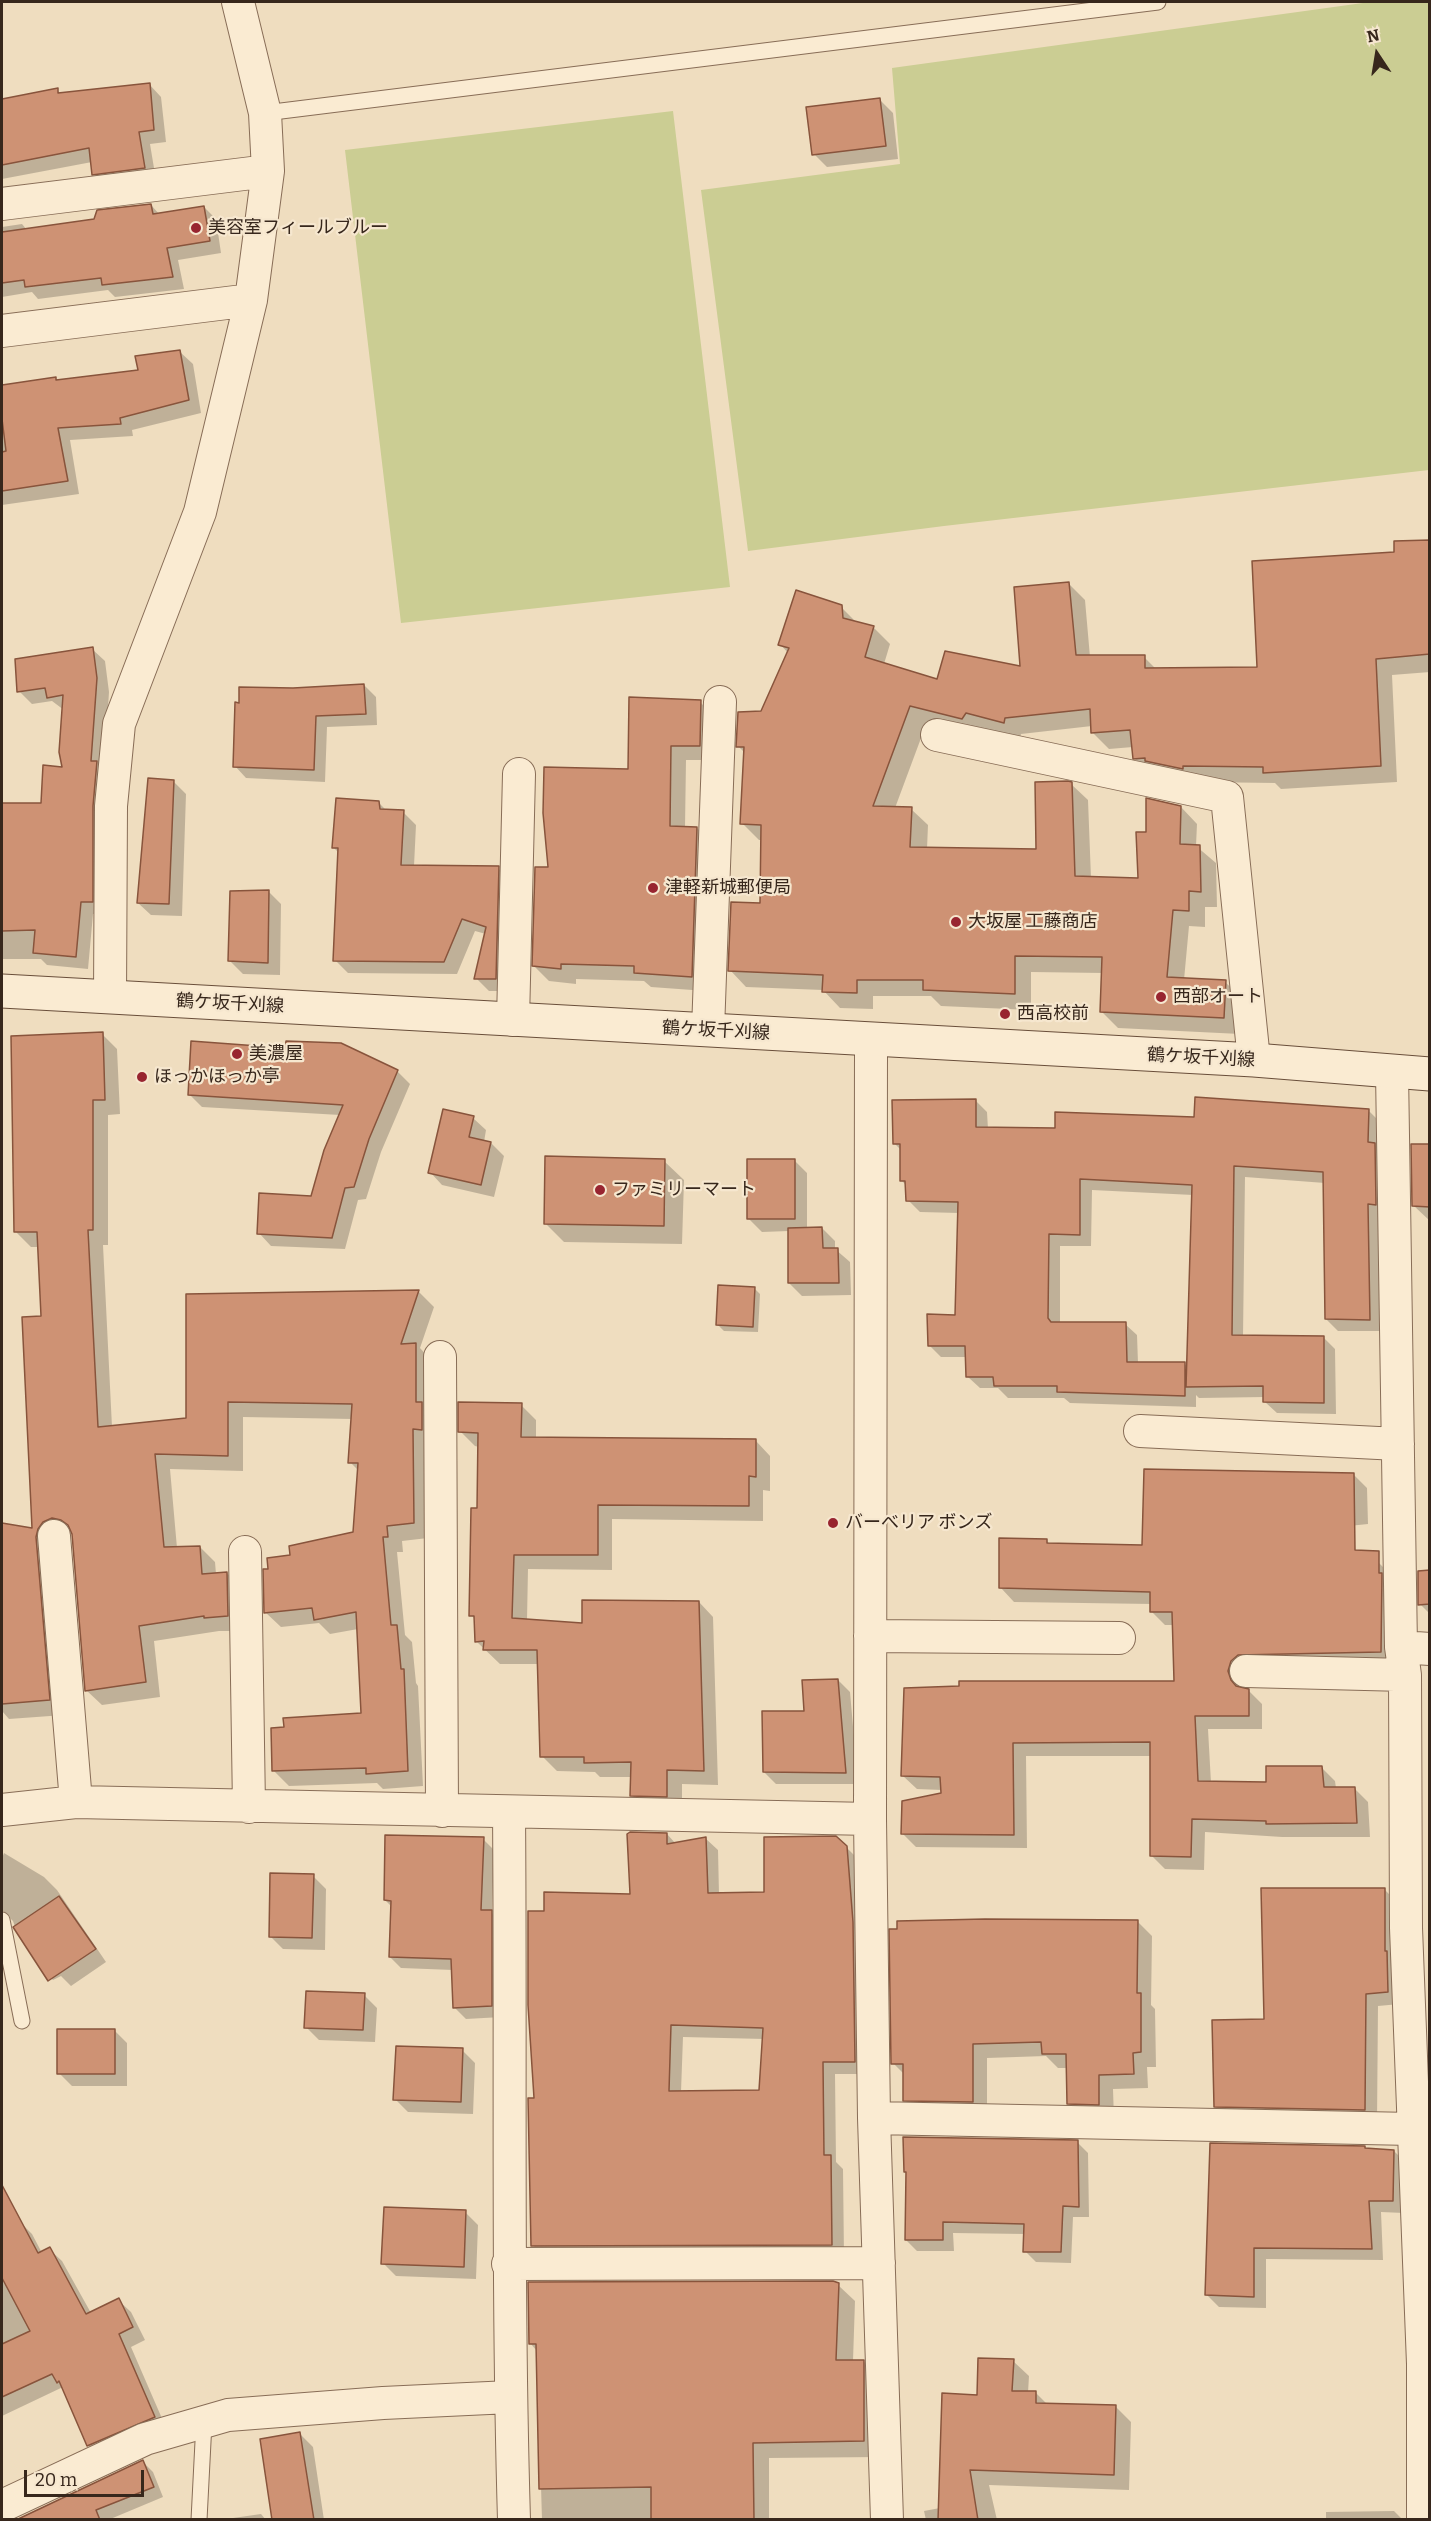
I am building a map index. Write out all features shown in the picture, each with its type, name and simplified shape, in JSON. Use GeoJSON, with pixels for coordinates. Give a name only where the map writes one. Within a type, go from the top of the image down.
{"type":"FeatureCollection","features":[{"type":"Feature","properties":{"kind":"main road","name":"鶴ケ坂千刈線"},"geometry":{"type":"LineString","coordinates":[[2,991],[1254,1060],[1430,1074]]}},
{"type":"Feature","properties":{"kind":"street"},"geometry":{"type":"LineString","coordinates":[[110,998],[111,806],[119,724],[200,512],[251,300],[268,171],[265,113],[238,2]]}},
{"type":"Feature","properties":{"kind":"street"},"geometry":{"type":"LineString","coordinates":[[2,204],[268,171]]}},
{"type":"Feature","properties":{"kind":"street"},"geometry":{"type":"LineString","coordinates":[[2,331],[251,300]]}},
{"type":"Feature","properties":{"kind":"street"},"geometry":{"type":"LineString","coordinates":[[708,1030],[720,702]]}},
{"type":"Feature","properties":{"kind":"street"},"geometry":{"type":"LineString","coordinates":[[937,735],[1227,797],[1254,1060]]}},
{"type":"Feature","properties":{"kind":"street"},"geometry":{"type":"LineString","coordinates":[[513,1020],[519,774]]}},
{"type":"Feature","properties":{"kind":"street"},"geometry":{"type":"LineString","coordinates":[[871,1040],[870,1819],[873,2118],[887,2520]]}},
{"type":"Feature","properties":{"kind":"street"},"geometry":{"type":"LineString","coordinates":[[1392,1072],[1398,1444],[1412,1657],[1418,1928],[1412,2129],[1426,2364],[1423,2520]]}},
{"type":"Feature","properties":{"kind":"street"},"geometry":{"type":"LineString","coordinates":[[440,1357],[442,1811]]}},
{"type":"Feature","properties":{"kind":"street"},"geometry":{"type":"LineString","coordinates":[[1140,1431],[1398,1444]]}},
{"type":"Feature","properties":{"kind":"street"},"geometry":{"type":"LineString","coordinates":[[54,1536],[76,1802]]}},
{"type":"Feature","properties":{"kind":"street"},"geometry":{"type":"LineString","coordinates":[[245,1552],[249,1807]]}},
{"type":"Feature","properties":{"kind":"street"},"geometry":{"type":"LineString","coordinates":[[870,1636],[1119,1638]]}},
{"type":"Feature","properties":{"kind":"street"},"geometry":{"type":"LineString","coordinates":[[1246,1671],[1412,1657]]}},
{"type":"Feature","properties":{"kind":"street"},"geometry":{"type":"LineString","coordinates":[[2,1810],[76,1802],[870,1819]]}},
{"type":"Feature","properties":{"kind":"street"},"geometry":{"type":"LineString","coordinates":[[509,1812],[511,2068],[508,2264],[514,2520]]}},
{"type":"Feature","properties":{"kind":"street"},"geometry":{"type":"LineString","coordinates":[[873,2118],[1412,2129]]}},
{"type":"Feature","properties":{"kind":"street"},"geometry":{"type":"LineString","coordinates":[[508,2264],[879,2263]]}},
{"type":"Feature","properties":{"kind":"street"},"geometry":{"type":"LineString","coordinates":[[2,2506],[144,2439],[228,2415],[382,2403],[510,2397]]}},
{"type":"Feature","properties":{"kind":"lane"},"geometry":{"type":"LineString","coordinates":[[265,113],[1158,2]]}},
{"type":"Feature","properties":{"kind":"lane"},"geometry":{"type":"LineString","coordinates":[[2,1920],[22,2021]]}},
{"type":"Feature","properties":{"kind":"lane"},"geometry":{"type":"LineString","coordinates":[[199,2520],[204,2422]]}},
{"type":"Feature","properties":{"kind":"green space"},"geometry":{"type":"Polygon","coordinates":[[[1370,2],[1429,2],[1429,470],[748,551],[701,190],[900,164],[892,68],[1370,2]]]}},
{"type":"Feature","properties":{"kind":"green space"},"geometry":{"type":"Polygon","coordinates":[[[673,111],[730,587],[401,623],[345,150],[673,111]]]}},
{"type":"Feature","properties":{"kind":"building"},"geometry":{"type":"Polygon","coordinates":[[[150,83],[154,130],[139,132],[145,168],[92,175],[89,148],[2,165],[2,99],[58,88],[58,93],[150,83]]]}},
{"type":"Feature","properties":{"kind":"building"},"geometry":{"type":"Polygon","coordinates":[[[880,98],[886,146],[812,155],[806,107],[880,98]]]}},
{"type":"Feature","properties":{"kind":"building"},"geometry":{"type":"Polygon","coordinates":[[[151,204],[153,214],[204,206],[210,241],[167,248],[173,277],[102,285],[101,278],[25,287],[24,280],[2,283],[2,232],[94,219],[97,210],[151,204]]]}},
{"type":"Feature","properties":{"kind":"building"},"geometry":{"type":"Polygon","coordinates":[[[180,350],[189,400],[120,418],[121,424],[58,428],[68,481],[2,491],[2,452],[6,451],[2,419],[2,385],[56,377],[56,380],[138,370],[135,356],[180,350]]]}},
{"type":"Feature","properties":{"kind":"building"},"geometry":{"type":"Polygon","coordinates":[[[1430,540],[1430,654],[1376,659],[1381,766],[1263,773],[1263,767],[1183,766],[1183,769],[1145,761],[1145,758],[1133,759],[1130,730],[1091,733],[1090,709],[1005,718],[1004,723],[966,713],[962,719],[910,706],[873,806],[912,807],[910,847],[1036,849],[1035,782],[1068,781],[1072,782],[1075,876],[1138,878],[1136,832],[1146,832],[1146,798],[1181,806],[1180,844],[1200,845],[1201,892],[1189,891],[1189,911],[1173,910],[1167,977],[1226,980],[1224,1018],[1100,1012],[1102,957],[1015,956],[1015,994],[923,990],[923,980],[857,980],[857,993],[822,992],[823,975],[728,971],[731,902],[760,903],[761,825],[740,824],[744,747],[736,747],[738,712],[761,711],[789,648],[778,645],[796,590],[842,605],[843,618],[874,626],[865,657],[937,679],[945,651],[1020,666],[1014,587],[1069,582],[1076,655],[1145,655],[1145,668],[1257,667],[1252,561],[1394,552],[1394,541],[1430,540]]]}},
{"type":"Feature","properties":{"kind":"building"},"geometry":{"type":"Polygon","coordinates":[[[93,647],[97,678],[91,761],[97,761],[93,806],[93,902],[81,902],[76,957],[33,953],[35,930],[2,931],[2,803],[41,803],[43,765],[62,767],[59,752],[63,695],[47,698],[45,688],[17,692],[15,659],[93,647]]]}},
{"type":"Feature","properties":{"kind":"building"},"geometry":{"type":"Polygon","coordinates":[[[364,684],[366,714],[316,716],[314,770],[233,767],[235,702],[239,703],[239,687],[293,688],[364,684]]]}},
{"type":"Feature","properties":{"kind":"building"},"geometry":{"type":"Polygon","coordinates":[[[629,697],[701,700],[700,746],[671,746],[670,826],[697,827],[692,977],[634,973],[634,966],[561,964],[561,969],[532,966],[535,867],[548,867],[543,813],[544,767],[628,769],[629,697]]]}},
{"type":"Feature","properties":{"kind":"building"},"geometry":{"type":"Polygon","coordinates":[[[148,778],[174,780],[169,904],[137,903],[148,778]]]}},
{"type":"Feature","properties":{"kind":"building"},"geometry":{"type":"Polygon","coordinates":[[[336,798],[379,801],[380,809],[404,810],[401,865],[499,866],[496,979],[474,979],[486,927],[462,919],[444,962],[333,961],[338,848],[332,848],[336,798]]]}},
{"type":"Feature","properties":{"kind":"building"},"geometry":{"type":"Polygon","coordinates":[[[269,890],[268,963],[228,961],[230,891],[269,890]]]}},
{"type":"Feature","properties":{"kind":"building"},"geometry":{"type":"Polygon","coordinates":[[[103,1032],[105,1100],[93,1100],[93,1230],[88,1230],[98,1427],[186,1418],[186,1294],[419,1290],[401,1344],[416,1343],[416,1402],[422,1402],[422,1430],[413,1429],[414,1523],[387,1526],[388,1537],[383,1537],[391,1625],[397,1625],[401,1669],[404,1669],[408,1771],[366,1774],[366,1768],[272,1771],[271,1728],[284,1727],[283,1718],[361,1713],[356,1612],[314,1620],[312,1608],[264,1613],[263,1569],[268,1569],[267,1558],[290,1555],[289,1546],[353,1532],[358,1463],[348,1463],[352,1404],[228,1402],[228,1456],[155,1454],[164,1547],[200,1546],[202,1574],[227,1572],[228,1616],[204,1618],[204,1616],[139,1626],[146,1682],[85,1691],[72,1534],[68,1525],[61,1520],[52,1518],[43,1522],[36,1537],[50,1700],[2,1704],[2,1523],[32,1528],[22,1317],[41,1316],[37,1232],[14,1232],[11,1036],[103,1032]]]}},
{"type":"Feature","properties":{"kind":"building"},"geometry":{"type":"Polygon","coordinates":[[[191,1041],[285,1048],[286,1041],[341,1043],[398,1070],[369,1139],[354,1187],[345,1188],[332,1238],[257,1234],[259,1193],[311,1196],[324,1150],[343,1105],[188,1095],[191,1041]]]}},
{"type":"Feature","properties":{"kind":"building"},"geometry":{"type":"Polygon","coordinates":[[[1195,1097],[1369,1109],[1368,1142],[1375,1143],[1376,1205],[1368,1204],[1370,1320],[1325,1319],[1323,1172],[1234,1166],[1232,1335],[1324,1336],[1324,1403],[1263,1402],[1263,1386],[1186,1387],[1192,1185],[1080,1179],[1080,1235],[1049,1234],[1048,1318],[1051,1322],[1126,1322],[1127,1362],[1185,1362],[1185,1396],[1057,1392],[1057,1386],[994,1386],[993,1377],[966,1377],[965,1346],[928,1346],[927,1314],[955,1315],[958,1202],[906,1201],[905,1181],[900,1181],[900,1144],[893,1144],[892,1100],[976,1099],[976,1127],[1055,1128],[1055,1112],[1194,1117],[1195,1097]]]}},
{"type":"Feature","properties":{"kind":"building"},"geometry":{"type":"Polygon","coordinates":[[[443,1109],[474,1116],[469,1137],[491,1142],[481,1185],[428,1173],[443,1109]]]}},
{"type":"Feature","properties":{"kind":"building"},"geometry":{"type":"Polygon","coordinates":[[[1411,1144],[1430,1144],[1430,1207],[1412,1206],[1411,1144]]]}},
{"type":"Feature","properties":{"kind":"building"},"geometry":{"type":"Polygon","coordinates":[[[545,1156],[665,1159],[664,1226],[544,1224],[545,1156]]]}},
{"type":"Feature","properties":{"kind":"building"},"geometry":{"type":"Polygon","coordinates":[[[747,1159],[795,1159],[795,1219],[747,1219],[747,1159]]]}},
{"type":"Feature","properties":{"kind":"building"},"geometry":{"type":"Polygon","coordinates":[[[822,1227],[823,1248],[838,1248],[839,1283],[788,1283],[788,1228],[822,1227]]]}},
{"type":"Feature","properties":{"kind":"building"},"geometry":{"type":"Polygon","coordinates":[[[718,1285],[755,1287],[753,1327],[716,1325],[718,1285]]]}},
{"type":"Feature","properties":{"kind":"building"},"geometry":{"type":"Polygon","coordinates":[[[458,1402],[522,1403],[521,1437],[756,1439],[756,1477],[749,1476],[749,1506],[598,1505],[598,1555],[514,1555],[512,1618],[582,1623],[582,1600],[699,1601],[704,1771],[667,1770],[667,1797],[630,1796],[631,1762],[584,1763],[584,1757],[540,1757],[537,1650],[483,1650],[484,1641],[475,1642],[474,1616],[469,1616],[471,1508],[477,1508],[478,1433],[458,1432],[458,1402]]]}},
{"type":"Feature","properties":{"kind":"building"},"geometry":{"type":"Polygon","coordinates":[[[1144,1469],[1354,1473],[1355,1550],[1379,1551],[1379,1573],[1382,1573],[1381,1652],[1238,1655],[1231,1661],[1228,1671],[1236,1686],[1249,1689],[1249,1716],[1195,1716],[1198,1781],[1266,1782],[1266,1766],[1322,1766],[1324,1787],[1355,1787],[1357,1823],[1266,1824],[1266,1821],[1192,1819],[1191,1857],[1150,1856],[1150,1742],[1013,1743],[1014,1835],[901,1834],[902,1801],[941,1793],[940,1777],[901,1776],[904,1688],[959,1686],[959,1681],[1174,1681],[1172,1612],[1150,1612],[1150,1592],[999,1588],[999,1538],[1047,1539],[1047,1543],[1142,1545],[1144,1469]]]}},
{"type":"Feature","properties":{"kind":"building"},"geometry":{"type":"Polygon","coordinates":[[[1430,1570],[1430,1604],[1418,1605],[1418,1571],[1430,1570]]]}},
{"type":"Feature","properties":{"kind":"building"},"geometry":{"type":"Polygon","coordinates":[[[838,1679],[846,1773],[763,1772],[762,1711],[804,1711],[802,1680],[838,1679]]]}},
{"type":"Feature","properties":{"kind":"building"},"geometry":{"type":"Polygon","coordinates":[[[630,1832],[667,1833],[667,1844],[706,1837],[708,1893],[764,1892],[764,1837],[836,1836],[847,1846],[853,1922],[855,2062],[823,2062],[824,2155],[831,2155],[832,2245],[531,2246],[528,2098],[534,2098],[528,2005],[528,1911],[544,1911],[544,1892],[630,1894],[627,1834],[630,1832]],[[671,2025],[669,2091],[759,2090],[763,2028],[671,2025]]]}},
{"type":"Feature","properties":{"kind":"building"},"geometry":{"type":"Polygon","coordinates":[[[385,1835],[484,1837],[481,1910],[492,1910],[492,2006],[453,2008],[451,1959],[389,1957],[391,1901],[384,1900],[385,1835]]]}},
{"type":"Feature","properties":{"kind":"building"},"geometry":{"type":"Polygon","coordinates":[[[270,1873],[314,1874],[312,1938],[269,1937],[270,1873]]]}},
{"type":"Feature","properties":{"kind":"building"},"geometry":{"type":"Polygon","coordinates":[[[1261,1888],[1385,1888],[1385,1951],[1387,1951],[1388,1992],[1366,1994],[1365,2110],[1214,2107],[1212,2020],[1264,2019],[1261,1888]]]}},
{"type":"Feature","properties":{"kind":"building"},"geometry":{"type":"Polygon","coordinates":[[[59,1896],[96,1949],[48,1981],[13,1927],[59,1896]]]}},
{"type":"Feature","properties":{"kind":"building"},"geometry":{"type":"Polygon","coordinates":[[[1138,1920],[1137,1993],[1141,1993],[1141,2052],[1133,2053],[1134,2074],[1099,2075],[1099,2105],[1067,2104],[1066,2054],[1042,2054],[1041,2042],[973,2044],[973,2102],[903,2101],[903,2064],[891,2064],[889,1929],[897,1929],[897,1921],[1138,1920]]]}},
{"type":"Feature","properties":{"kind":"building"},"geometry":{"type":"Polygon","coordinates":[[[306,1991],[365,1993],[363,2030],[304,2028],[306,1991]]]}},
{"type":"Feature","properties":{"kind":"building"},"geometry":{"type":"Polygon","coordinates":[[[57,2029],[115,2029],[115,2074],[57,2074],[57,2029]]]}},
{"type":"Feature","properties":{"kind":"building"},"geometry":{"type":"Polygon","coordinates":[[[396,2046],[463,2048],[461,2102],[393,2100],[396,2046]]]}},
{"type":"Feature","properties":{"kind":"building"},"geometry":{"type":"Polygon","coordinates":[[[903,2137],[1078,2140],[1079,2207],[1063,2206],[1061,2252],[1023,2252],[1024,2224],[943,2222],[943,2240],[905,2240],[906,2172],[904,2172],[903,2137]]]}},
{"type":"Feature","properties":{"kind":"building"},"geometry":{"type":"Polygon","coordinates":[[[1210,2143],[1365,2146],[1365,2148],[1394,2150],[1393,2201],[1369,2201],[1372,2249],[1254,2248],[1254,2297],[1205,2295],[1210,2143]]]}},
{"type":"Feature","properties":{"kind":"building"},"geometry":{"type":"Polygon","coordinates":[[[2,2185],[38,2253],[50,2247],[86,2314],[119,2298],[133,2327],[119,2334],[155,2417],[87,2446],[59,2381],[57,2383],[52,2374],[2,2397],[2,2344],[30,2331],[2,2278],[2,2185]]]}},
{"type":"Feature","properties":{"kind":"building"},"geometry":{"type":"Polygon","coordinates":[[[384,2207],[466,2210],[464,2267],[381,2264],[384,2207]]]}},
{"type":"Feature","properties":{"kind":"building"},"geometry":{"type":"Polygon","coordinates":[[[833,2281],[839,2283],[836,2360],[864,2360],[864,2441],[753,2443],[754,2520],[651,2520],[651,2487],[539,2489],[536,2344],[529,2344],[528,2282],[833,2281]]]}},
{"type":"Feature","properties":{"kind":"building"},"geometry":{"type":"Polygon","coordinates":[[[978,2358],[1014,2359],[1012,2391],[1036,2391],[1036,2403],[1116,2405],[1114,2475],[970,2470],[978,2520],[938,2520],[942,2393],[977,2395],[978,2358]]]}},
{"type":"Feature","properties":{"kind":"building"},"geometry":{"type":"Polygon","coordinates":[[[300,2432],[314,2520],[272,2520],[260,2439],[300,2432]]]}},
{"type":"Feature","properties":{"kind":"building"},"geometry":{"type":"Polygon","coordinates":[[[143,2460],[154,2487],[96,2510],[100,2520],[16,2520],[143,2460]]]}},
{"type":"Feature","properties":{"kind":"place","name":"美容室フィールブルー"},"geometry":{"type":"Point","coordinates":[196,228]}},
{"type":"Feature","properties":{"kind":"place","name":"津軽新城郵便局"},"geometry":{"type":"Point","coordinates":[653,888]}},
{"type":"Feature","properties":{"kind":"place","name":"大坂屋 工藤商店"},"geometry":{"type":"Point","coordinates":[956,922]}},
{"type":"Feature","properties":{"kind":"place","name":"西部オート"},"geometry":{"type":"Point","coordinates":[1161,997]}},
{"type":"Feature","properties":{"kind":"place","name":"西高校前"},"geometry":{"type":"Point","coordinates":[1005,1014]}},
{"type":"Feature","properties":{"kind":"place","name":"美濃屋"},"geometry":{"type":"Point","coordinates":[237,1054]}},
{"type":"Feature","properties":{"kind":"place","name":"ほっかほっか亭"},"geometry":{"type":"Point","coordinates":[142,1077]}},
{"type":"Feature","properties":{"kind":"place","name":"ファミリーマート"},"geometry":{"type":"Point","coordinates":[600,1190]}},
{"type":"Feature","properties":{"kind":"place","name":"バーべリア ボンズ"},"geometry":{"type":"Point","coordinates":[833,1523]}}]}
